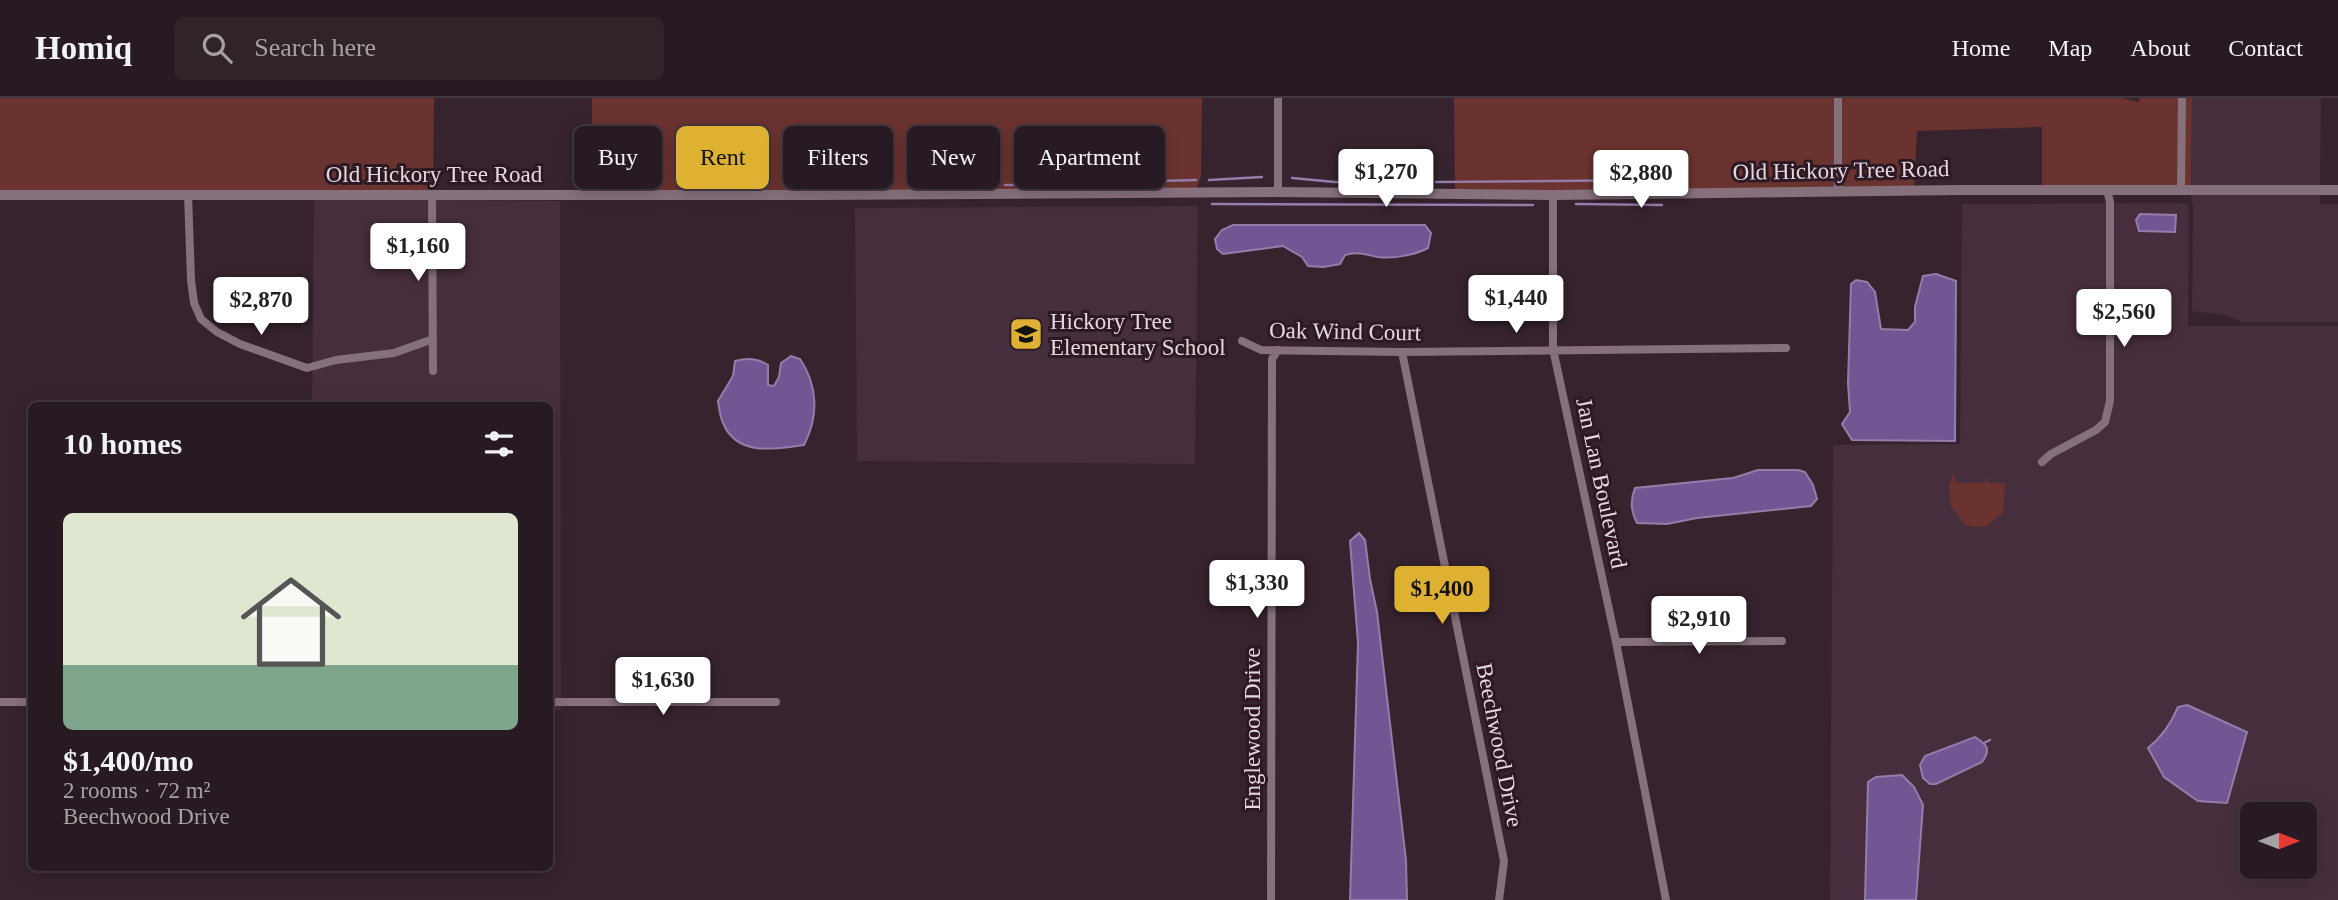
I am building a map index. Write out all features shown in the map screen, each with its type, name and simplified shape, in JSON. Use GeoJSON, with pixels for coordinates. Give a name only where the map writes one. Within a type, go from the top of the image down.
{"type":"FeatureCollection","features":[{"type":"Feature","properties":{"kind":"street"},"geometry":{"type":"LineString","coordinates":[[1278,98],[1278,192]]}},
{"type":"Feature","properties":{"kind":"street"},"geometry":{"type":"LineString","coordinates":[[1838,98],[1838,191]]}},
{"type":"Feature","properties":{"kind":"street"},"geometry":{"type":"LineString","coordinates":[[2182,98],[2182,190]]}},
{"type":"Feature","properties":{"kind":"street"},"geometry":{"type":"LineString","coordinates":[[2042,462],[2105,422],[2110,401],[2110,202],[2107,190]]}},
{"type":"Feature","properties":{"kind":"street","name":"Old Hickory Tree Road"},"geometry":{"type":"LineString","coordinates":[[0,195],[1278,192],[1553,195],[1838,191],[2338,190]]}},
{"type":"Feature","properties":{"kind":"street"},"geometry":{"type":"LineString","coordinates":[[188,194],[194,303],[201,320],[217,332],[240,344],[307,368],[336,360],[394,353],[433,339]]}},
{"type":"Feature","properties":{"kind":"street"},"geometry":{"type":"LineString","coordinates":[[432,195],[433,371]]}},
{"type":"Feature","properties":{"kind":"street","name":"Jan Lan Boulevard"},"geometry":{"type":"LineString","coordinates":[[1553,195],[1553,349],[1616,642],[1666,900]]}},
{"type":"Feature","properties":{"kind":"street","name":"Oak Wind Court"},"geometry":{"type":"LineString","coordinates":[[1242,341],[1261,350],[1402,352],[1786,348]]}},
{"type":"Feature","properties":{"kind":"street","name":"Englewood Drive"},"geometry":{"type":"LineString","coordinates":[[1271,900],[1272,359],[1278,350]]}},
{"type":"Feature","properties":{"kind":"street","name":"Beechwood Drive"},"geometry":{"type":"LineString","coordinates":[[1402,352],[1504,861],[1499,900]]}},
{"type":"Feature","properties":{"kind":"street"},"geometry":{"type":"LineString","coordinates":[[1616,642],[1783,640]]}},
{"type":"Feature","properties":{"kind":"street"},"geometry":{"type":"LineString","coordinates":[[0,702],[28,702]]}},
{"type":"Feature","properties":{"kind":"street"},"geometry":{"type":"LineString","coordinates":[[553,702],[776,702]]}},
{"type":"Feature","properties":{"kind":"shaded area"},"geometry":{"type":"Polygon","coordinates":[[[0,98],[434,98],[433,191],[0,191],[0,98]]]}},
{"type":"Feature","properties":{"kind":"shaded area"},"geometry":{"type":"Polygon","coordinates":[[[592,98],[1202,98],[1201,176],[1197,188],[1165,188],[1165,126],[1014,126],[1014,189],[1000,189],[1000,126],[907,126],[907,189],[995,189],[592,191],[662,189],[662,126],[592,126],[592,98]]]}},
{"type":"Feature","properties":{"kind":"shaded area"},"geometry":{"type":"Polygon","coordinates":[[[1454,98],[2122,98],[2138,102],[2140,98],[2192,98],[2191,186],[2042,187],[2042,127],[1917,131],[1914,186],[1553,191],[1455,189],[1454,98]]]}},
{"type":"Feature","properties":{"kind":"shaded area"},"geometry":{"type":"Polygon","coordinates":[[[2192,98],[2321,98],[2320,186],[2191,186],[2192,98]]]}},
{"type":"Feature","properties":{"kind":"shaded area"},"geometry":{"type":"Polygon","coordinates":[[[2191,194],[2320,195],[2320,204],[2338,204],[2338,322],[2243,322],[2224,315],[2192,311],[2191,194]]]}},
{"type":"Feature","properties":{"kind":"shaded area"},"geometry":{"type":"Polygon","coordinates":[[[314,199],[560,201],[561,710],[553,710],[553,402],[312,402],[314,199]]]}},
{"type":"Feature","properties":{"kind":"shaded area"},"geometry":{"type":"Polygon","coordinates":[[[2187,203],[2188,326],[2338,326],[2338,900],[1830,900],[1833,445],[1960,444],[1962,204],[2187,203]]]}},
{"type":"Feature","properties":{"kind":"shaded area","name":"Hickory Tree Elementary School"},"geometry":{"type":"Polygon","coordinates":[[[1198,206],[1195,464],[857,461],[855,208],[1198,206]]]}},
{"type":"Feature","properties":{"kind":"shaded area"},"geometry":{"type":"Polygon","coordinates":[[[2140,214],[2176,215],[2175,232],[2139,231],[2136,220],[2140,214]]]}},
{"type":"Feature","properties":{"kind":"shaded area"},"geometry":{"type":"Polygon","coordinates":[[[1233,225],[1425,225],[1431,233],[1428,248],[1417,253],[1391,257],[1349,254],[1345,255],[1340,264],[1323,267],[1308,266],[1302,257],[1283,246],[1223,254],[1217,249],[1215,239],[1222,230],[1233,225]]]}},
{"type":"Feature","properties":{"kind":"shaded area"},"geometry":{"type":"Polygon","coordinates":[[[1936,274],[1956,281],[1955,441],[1852,440],[1842,424],[1850,412],[1848,383],[1851,284],[1856,280],[1867,282],[1875,292],[1881,329],[1908,330],[1915,322],[1915,307],[1923,276],[1936,274]]]}},
{"type":"Feature","properties":{"kind":"shaded area"},"geometry":{"type":"Polygon","coordinates":[[[791,356],[800,359],[813,390],[814,412],[804,445],[770,449],[747,446],[729,434],[720,415],[718,401],[733,376],[735,361],[752,359],[768,365],[768,385],[774,386],[779,377],[781,363],[791,356]]]}},
{"type":"Feature","properties":{"kind":"shaded area"},"geometry":{"type":"Polygon","coordinates":[[[1758,470],[1805,472],[1817,499],[1811,506],[1697,518],[1667,524],[1637,523],[1635,519],[1632,501],[1635,488],[1733,478],[1758,470]]]}},
{"type":"Feature","properties":{"kind":"shaded area"},"geometry":{"type":"Polygon","coordinates":[[[1952,475],[1956,483],[1985,483],[1987,475],[1988,483],[2005,483],[2003,513],[1985,527],[1966,526],[1951,506],[1949,487],[1952,475]]]}},
{"type":"Feature","properties":{"kind":"shaded area"},"geometry":{"type":"Polygon","coordinates":[[[1359,533],[1365,540],[1377,612],[1406,860],[1407,900],[1350,900],[1358,643],[1350,541],[1359,533]]]}},
{"type":"Feature","properties":{"kind":"shaded area"},"geometry":{"type":"Polygon","coordinates":[[[2187,705],[2247,732],[2227,803],[2198,801],[2164,777],[2148,748],[2166,730],[2178,707],[2187,705]]]}},
{"type":"Feature","properties":{"kind":"shaded area"},"geometry":{"type":"Polygon","coordinates":[[[1975,737],[1987,750],[1982,762],[1936,784],[1930,784],[1923,778],[1920,765],[1925,756],[1975,737]]]}},
{"type":"Feature","properties":{"kind":"shaded area"},"geometry":{"type":"Polygon","coordinates":[[[1902,775],[1914,787],[1923,805],[1916,900],[1865,900],[1868,782],[1876,777],[1902,775]]]}},
{"type":"Feature","properties":{"kind":"waterway"},"geometry":{"type":"LineString","coordinates":[[1209,180],[1262,177]]}},
{"type":"Feature","properties":{"kind":"waterway"},"geometry":{"type":"LineString","coordinates":[[1292,178],[1335,182],[1419,182]]}},
{"type":"Feature","properties":{"kind":"waterway"},"geometry":{"type":"LineString","coordinates":[[1005,185],[1196,180]]}},
{"type":"Feature","properties":{"kind":"waterway"},"geometry":{"type":"LineString","coordinates":[[1436,182],[1662,180],[1662,184]]}},
{"type":"Feature","properties":{"kind":"waterway"},"geometry":{"type":"LineString","coordinates":[[1212,204],[1533,205]]}},
{"type":"Feature","properties":{"kind":"waterway"},"geometry":{"type":"LineString","coordinates":[[1576,204],[1662,205]]}},
{"type":"Feature","properties":{"kind":"waterway"},"geometry":{"type":"LineString","coordinates":[[1984,743],[1990,740]]}},
{"type":"Feature","properties":{"kind":"place","name":"Hickory Tree Elementary School"},"geometry":{"type":"Point","coordinates":[1026,334]}}]}
